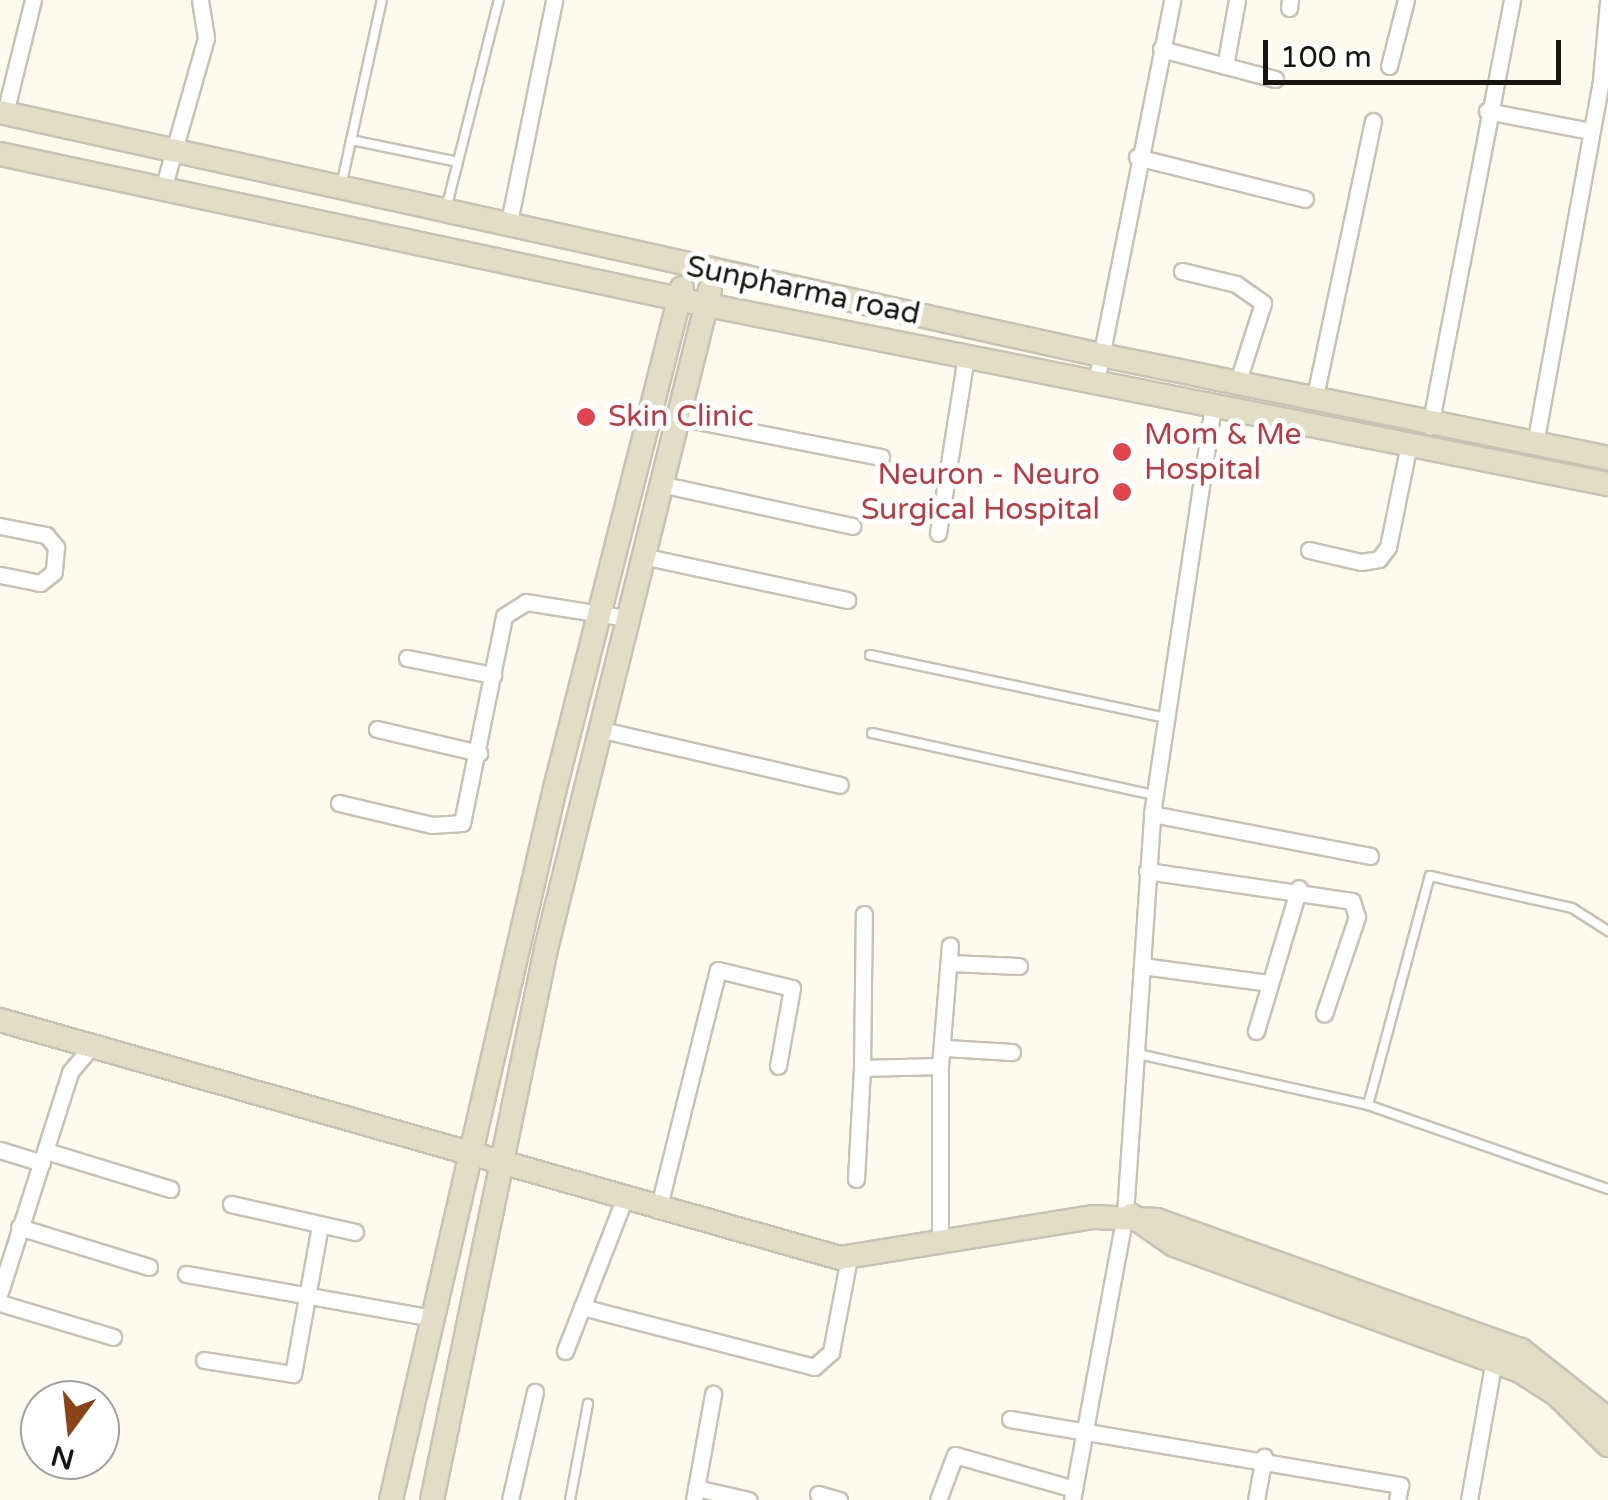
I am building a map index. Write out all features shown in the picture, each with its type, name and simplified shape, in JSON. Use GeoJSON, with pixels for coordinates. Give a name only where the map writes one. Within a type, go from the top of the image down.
{"type":"FeatureCollection","features":[{"type":"Feature","properties":{"kind":"street"},"geometry":{"type":"LineString","coordinates":[[2,112],[34,0]]}},
{"type":"Feature","properties":{"kind":"street"},"geometry":{"type":"LineString","coordinates":[[162,188],[206,38],[200,0]]}},
{"type":"Feature","properties":{"kind":"street"},"geometry":{"type":"LineString","coordinates":[[508,228],[554,0]]}},
{"type":"Feature","properties":{"kind":"street"},"geometry":{"type":"LineString","coordinates":[[1096,382],[1137,158],[1172,0]]}},
{"type":"Feature","properties":{"kind":"street"},"geometry":{"type":"LineString","coordinates":[[1225,66],[1237,0]]}},
{"type":"Feature","properties":{"kind":"street"},"geometry":{"type":"LineString","coordinates":[[1389,66],[1406,0]]}},
{"type":"Feature","properties":{"kind":"street"},"geometry":{"type":"LineString","coordinates":[[1430,426],[1487,110],[1512,0]]}},
{"type":"Feature","properties":{"kind":"street"},"geometry":{"type":"LineString","coordinates":[[1534,444],[1590,130],[1604,80],[1608,2]]}},
{"type":"Feature","properties":{"kind":"street"},"geometry":{"type":"LineString","coordinates":[[1161,49],[1276,80]]}},
{"type":"Feature","properties":{"kind":"street"},"geometry":{"type":"LineString","coordinates":[[1487,110],[1590,130]]}},
{"type":"Feature","properties":{"kind":"street","name":"Sunpharma road"},"geometry":{"type":"LineString","coordinates":[[2,112],[508,228],[1101,356],[1430,426],[1608,458]]}},
{"type":"Feature","properties":{"kind":"street"},"geometry":{"type":"LineString","coordinates":[[1314,401],[1373,122]]}},
{"type":"Feature","properties":{"kind":"street","name":"Sunpharma road"},"geometry":{"type":"LineString","coordinates":[[0,154],[707,305],[1608,484]]}},
{"type":"Feature","properties":{"kind":"street"},"geometry":{"type":"LineString","coordinates":[[1137,158],[1305,199]]}},
{"type":"Feature","properties":{"kind":"street"},"geometry":{"type":"LineString","coordinates":[[392,1500],[599,612],[686,266]]}},
{"type":"Feature","properties":{"kind":"street"},"geometry":{"type":"LineString","coordinates":[[1182,271],[1236,284],[1262,303],[1237,384]]}},
{"type":"Feature","properties":{"kind":"street"},"geometry":{"type":"LineString","coordinates":[[432,1500],[499,1166],[598,730],[714,272]]}},
{"type":"Feature","properties":{"kind":"street"},"geometry":{"type":"LineString","coordinates":[[938,532],[966,356]]}},
{"type":"Feature","properties":{"kind":"street"},"geometry":{"type":"LineString","coordinates":[[938,1500],[955,1455],[1073,1495],[1128,1214],[1146,871],[1213,404]]}},
{"type":"Feature","properties":{"kind":"street"},"geometry":{"type":"LineString","coordinates":[[677,417],[881,457]]}},
{"type":"Feature","properties":{"kind":"street"},"geometry":{"type":"LineString","coordinates":[[1309,550],[1361,562],[1379,559],[1409,444]]}},
{"type":"Feature","properties":{"kind":"street"},"geometry":{"type":"LineString","coordinates":[[660,484],[852,526]]}},
{"type":"Feature","properties":{"kind":"street"},"geometry":{"type":"LineString","coordinates":[[0,526],[46,535],[56,547],[54,572],[40,583],[0,576]]}},
{"type":"Feature","properties":{"kind":"street"},"geometry":{"type":"LineString","coordinates":[[642,556],[847,600]]}},
{"type":"Feature","properties":{"kind":"street"},"geometry":{"type":"LineString","coordinates":[[340,803],[449,828],[469,812],[504,616],[514,606],[599,612],[626,618]]}},
{"type":"Feature","properties":{"kind":"street"},"geometry":{"type":"LineString","coordinates":[[407,658],[493,675]]}},
{"type":"Feature","properties":{"kind":"street"},"geometry":{"type":"LineString","coordinates":[[377,730],[480,753]]}},
{"type":"Feature","properties":{"kind":"street"},"geometry":{"type":"LineString","coordinates":[[598,730],[840,785]]}},
{"type":"Feature","properties":{"kind":"street"},"geometry":{"type":"LineString","coordinates":[[1152,814],[1370,856]]}},
{"type":"Feature","properties":{"kind":"street"},"geometry":{"type":"LineString","coordinates":[[1146,871],[1299,888],[1352,901],[1357,916],[1324,1014]]}},
{"type":"Feature","properties":{"kind":"street"},"geometry":{"type":"LineString","coordinates":[[1256,1030],[1299,888]]}},
{"type":"Feature","properties":{"kind":"street"},"geometry":{"type":"LineString","coordinates":[[856,1179],[864,914]]}},
{"type":"Feature","properties":{"kind":"street"},"geometry":{"type":"LineString","coordinates":[[940,1244],[940,1066],[946,1048],[950,945]]}},
{"type":"Feature","properties":{"kind":"street"},"geometry":{"type":"LineString","coordinates":[[949,963],[1020,966]]}},
{"type":"Feature","properties":{"kind":"street"},"geometry":{"type":"LineString","coordinates":[[1142,966],[1270,983]]}},
{"type":"Feature","properties":{"kind":"street"},"geometry":{"type":"LineString","coordinates":[[658,1210],[718,970],[792,988],[778,1066]]}},
{"type":"Feature","properties":{"kind":"street"},"geometry":{"type":"LineString","coordinates":[[0,1020],[499,1166],[849,1258],[1128,1214],[1496,1350],[1562,1379],[1608,1420]]}},
{"type":"Feature","properties":{"kind":"street"},"geometry":{"type":"LineString","coordinates":[[0,1292],[70,1072],[90,1048]]}},
{"type":"Feature","properties":{"kind":"street"},"geometry":{"type":"LineString","coordinates":[[946,1048],[1012,1052]]}},
{"type":"Feature","properties":{"kind":"street"},"geometry":{"type":"LineString","coordinates":[[862,1068],[940,1066]]}},
{"type":"Feature","properties":{"kind":"street"},"geometry":{"type":"LineString","coordinates":[[0,1150],[44,1157],[170,1189]]}},
{"type":"Feature","properties":{"kind":"street"},"geometry":{"type":"LineString","coordinates":[[566,1351],[624,1200]]}},
{"type":"Feature","properties":{"kind":"street"},"geometry":{"type":"LineString","coordinates":[[232,1204],[355,1232]]}},
{"type":"Feature","properties":{"kind":"street"},"geometry":{"type":"LineString","coordinates":[[204,1360],[294,1374],[320,1224]]}},
{"type":"Feature","properties":{"kind":"street"},"geometry":{"type":"LineString","coordinates":[[19,1228],[149,1267]]}},
{"type":"Feature","properties":{"kind":"street"},"geometry":{"type":"LineString","coordinates":[[582,1307],[814,1367],[831,1352],[849,1258]]}},
{"type":"Feature","properties":{"kind":"street"},"geometry":{"type":"LineString","coordinates":[[186,1274],[433,1318]]}},
{"type":"Feature","properties":{"kind":"street"},"geometry":{"type":"LineString","coordinates":[[0,1303],[113,1337]]}},
{"type":"Feature","properties":{"kind":"street"},"geometry":{"type":"LineString","coordinates":[[1496,1350],[1556,1394],[1608,1446]]}},
{"type":"Feature","properties":{"kind":"street"},"geometry":{"type":"LineString","coordinates":[[1469,1500],[1496,1350]]}},
{"type":"Feature","properties":{"kind":"street"},"geometry":{"type":"LineString","coordinates":[[510,1500],[536,1392]]}},
{"type":"Feature","properties":{"kind":"street"},"geometry":{"type":"LineString","coordinates":[[713,1394],[695,1494],[749,1500]]}},
{"type":"Feature","properties":{"kind":"street"},"geometry":{"type":"LineString","coordinates":[[1010,1419],[1264,1458],[1400,1484],[1397,1500]]}},
{"type":"Feature","properties":{"kind":"street"},"geometry":{"type":"LineString","coordinates":[[1256,1500],[1264,1458]]}},
{"type":"Feature","properties":{"kind":"street"},"geometry":{"type":"LineString","coordinates":[[818,1494],[840,1500]]}},
{"type":"Feature","properties":{"kind":"lane"},"geometry":{"type":"LineString","coordinates":[[340,189],[382,0]]}},
{"type":"Feature","properties":{"kind":"lane"},"geometry":{"type":"LineString","coordinates":[[445,213],[499,0]]}},
{"type":"Feature","properties":{"kind":"lane"},"geometry":{"type":"LineString","coordinates":[[351,140],[458,162]]}},
{"type":"Feature","properties":{"kind":"lane"},"geometry":{"type":"LineString","coordinates":[[870,655],[1166,718]]}},
{"type":"Feature","properties":{"kind":"lane"},"geometry":{"type":"LineString","coordinates":[[872,733],[1154,795]]}},
{"type":"Feature","properties":{"kind":"lane"},"geometry":{"type":"LineString","coordinates":[[1368,1105],[1430,876],[1572,908],[1608,931]]}},
{"type":"Feature","properties":{"kind":"lane"},"geometry":{"type":"LineString","coordinates":[[1136,1054],[1368,1105],[1608,1190]]}},
{"type":"Feature","properties":{"kind":"lane"},"geometry":{"type":"LineString","coordinates":[[570,1500],[588,1404]]}},
{"type":"Feature","properties":{"kind":"place","name":"Skin Clinic"},"geometry":{"type":"Point","coordinates":[586,417]}},
{"type":"Feature","properties":{"kind":"place","name":"Mom & Me Hospital"},"geometry":{"type":"Point","coordinates":[1122,452]}},
{"type":"Feature","properties":{"kind":"place","name":"Neuron - Neuro Surgical Hospital"},"geometry":{"type":"Point","coordinates":[1122,492]}}]}
